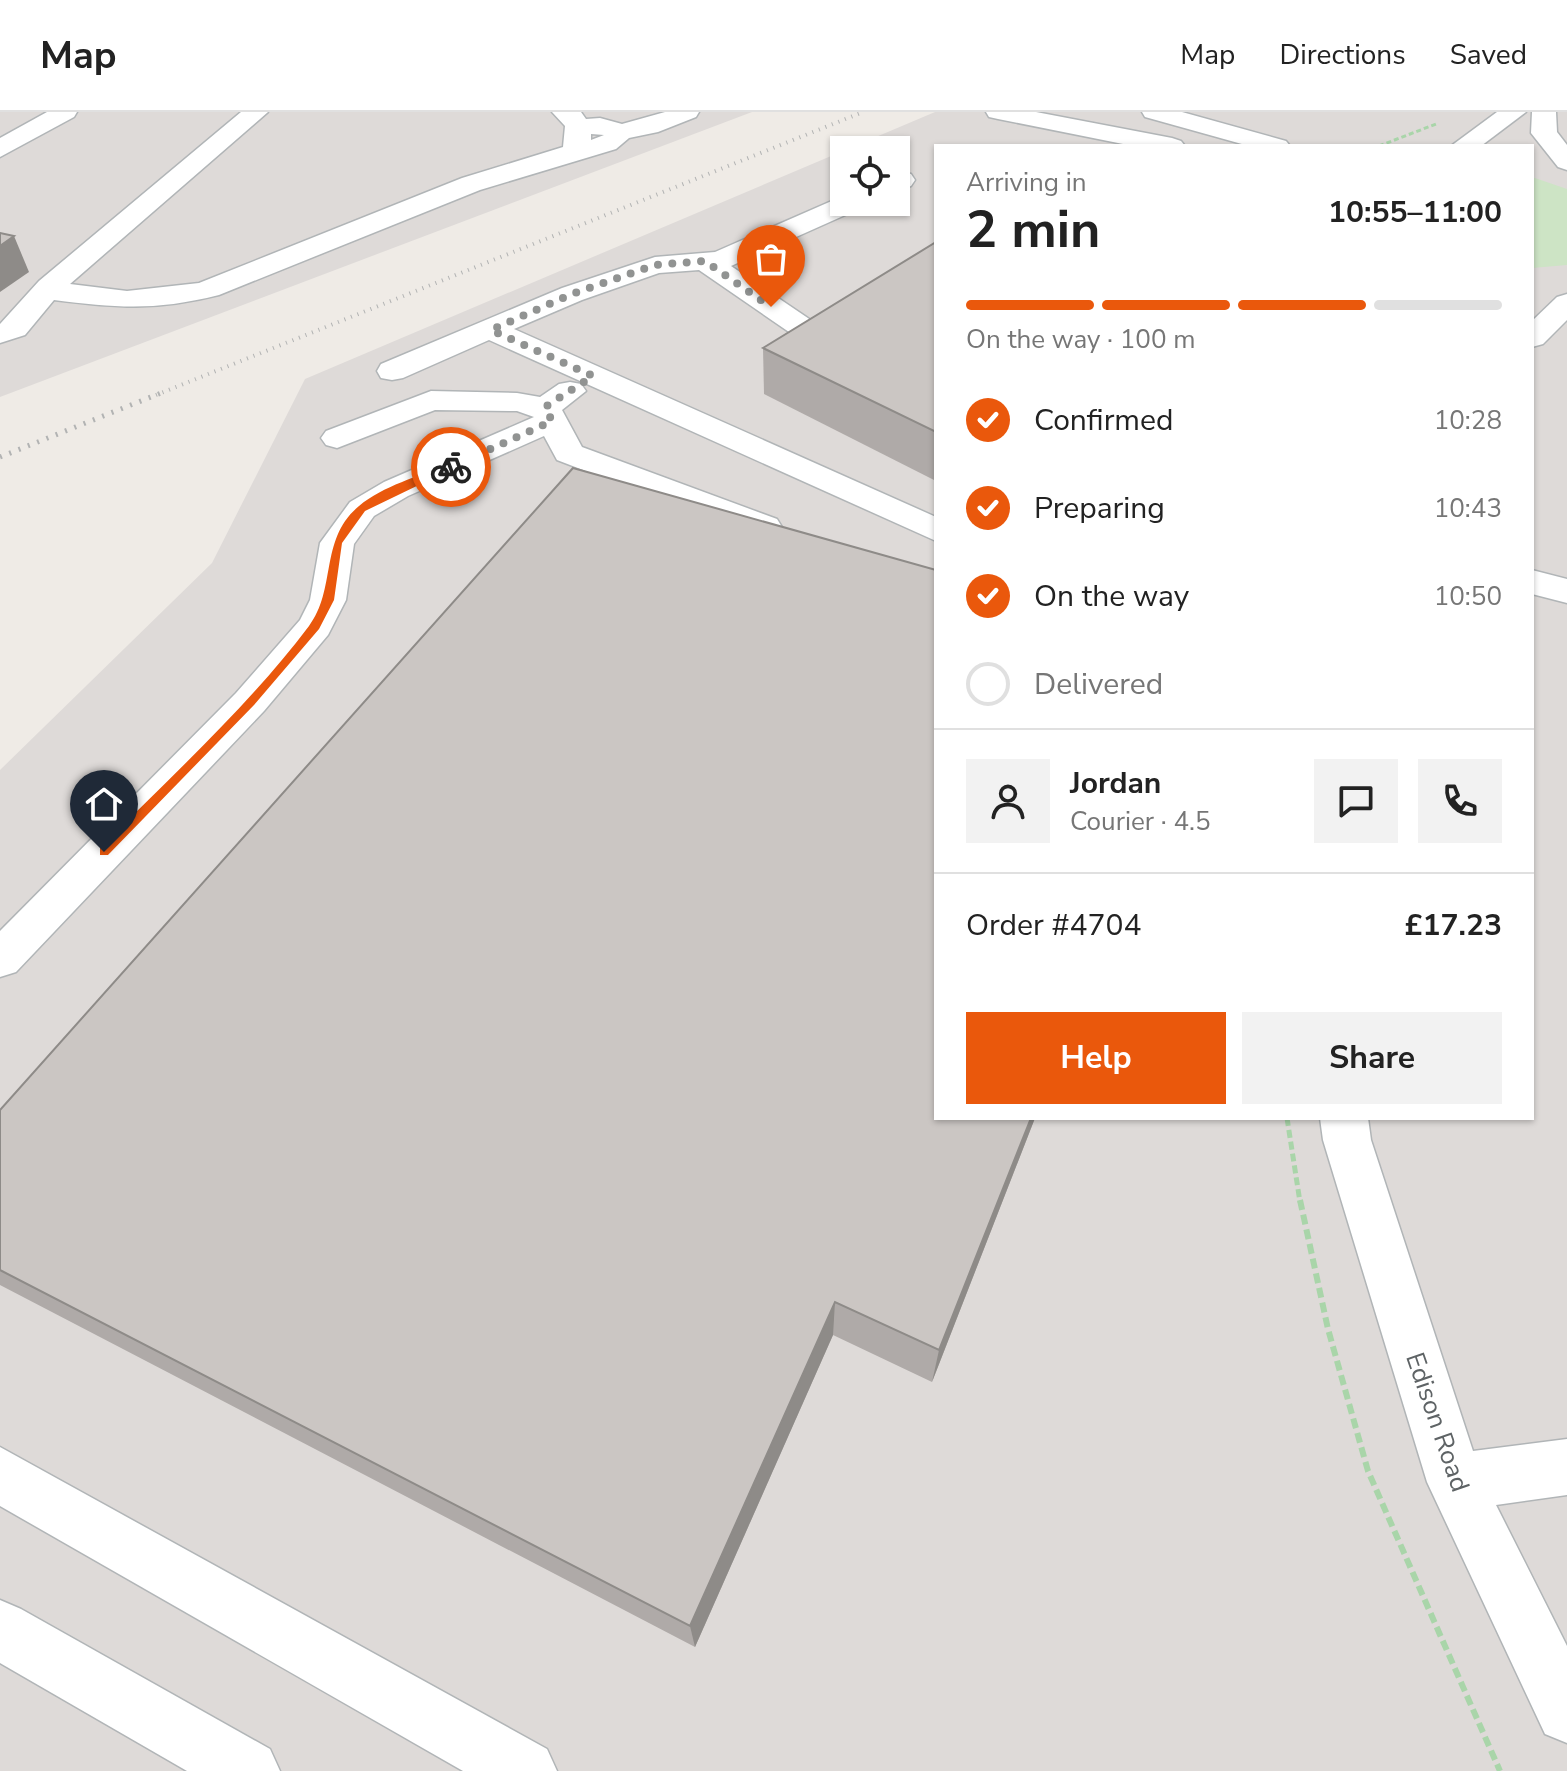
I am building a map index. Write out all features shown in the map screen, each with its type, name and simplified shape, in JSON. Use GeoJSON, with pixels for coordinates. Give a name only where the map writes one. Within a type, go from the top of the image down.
{"type":"FeatureCollection","features":[{"type":"Feature","properties":{"kind":"street"},"geometry":{"type":"LineString","coordinates":[[0,149],[65,112]]}},
{"type":"Feature","properties":{"kind":"street"},"geometry":{"type":"LineString","coordinates":[[0,334],[14,329],[14,310],[46,290],[256,112]]}},
{"type":"Feature","properties":{"kind":"street"},"geometry":{"type":"LineString","coordinates":[[46,290],[127,300],[180,296],[209,289],[471,184],[572,129],[600,126],[621,132],[649,127],[687,112]]}},
{"type":"Feature","properties":{"kind":"street"},"geometry":{"type":"LineString","coordinates":[[998,112],[1162,144]]}},
{"type":"Feature","properties":{"kind":"street"},"geometry":{"type":"LineString","coordinates":[[1154,112],[1270,144]]}},
{"type":"Feature","properties":{"kind":"street"},"geometry":{"type":"LineString","coordinates":[[1467,144],[1514,112]]}},
{"type":"Feature","properties":{"kind":"street"},"geometry":{"type":"LineString","coordinates":[[1544,112],[1544,133],[1567,162]]}},
{"type":"Feature","properties":{"kind":"street"},"geometry":{"type":"LineString","coordinates":[[1538,167],[1567,175]]}},
{"type":"Feature","properties":{"kind":"street"},"geometry":{"type":"LineString","coordinates":[[392,371],[572,294],[655,265],[720,260],[830,212]]}},
{"type":"Feature","properties":{"kind":"street"},"geometry":{"type":"LineString","coordinates":[[705,261],[816,337]]}},
{"type":"Feature","properties":{"kind":"street"},"geometry":{"type":"LineString","coordinates":[[1534,335],[1561,293]]}},
{"type":"Feature","properties":{"kind":"street"},"geometry":{"type":"LineString","coordinates":[[491,330],[934,529]]}},
{"type":"Feature","properties":{"kind":"street"},"geometry":{"type":"LineString","coordinates":[[0,959],[250,702],[315,626],[328,600],[337,543],[362,509],[548,414],[593,376]]}},
{"type":"Feature","properties":{"kind":"street"},"geometry":{"type":"LineString","coordinates":[[337,438],[431,400],[517,402],[548,414],[569,453],[788,536]]}},
{"type":"Feature","properties":{"kind":"street"},"geometry":{"type":"LineString","coordinates":[[1534,583],[1567,591]]}},
{"type":"Feature","properties":{"kind":"street","name":"Edison Road"},"geometry":{"type":"LineString","coordinates":[[1344,1120],[1347,1140],[1455,1482],[1567,1712]]}},
{"type":"Feature","properties":{"kind":"street"},"geometry":{"type":"LineString","coordinates":[[1455,1482],[1567,1467]]}},
{"type":"Feature","properties":{"kind":"street"},"geometry":{"type":"LineString","coordinates":[[0,1475],[525,1771]]}},
{"type":"Feature","properties":{"kind":"street"},"geometry":{"type":"LineString","coordinates":[[0,1630],[248,1771]]}},
{"type":"Feature","properties":{"kind":"path"},"geometry":{"type":"LineString","coordinates":[[1384,144],[1439,122]]}},
{"type":"Feature","properties":{"kind":"path"},"geometry":{"type":"LineString","coordinates":[[1287,1120],[1301,1205],[1328,1329],[1368,1471],[1500,1771]]}},
{"type":"Feature","properties":{"kind":"shaded area"},"geometry":{"type":"Polygon","coordinates":[[[0,112],[752,112],[0,397],[0,112]]]}},
{"type":"Feature","properties":{"kind":"shaded area"},"geometry":{"type":"Polygon","coordinates":[[[935,112],[1567,112],[1567,1771],[0,1771],[0,770],[212,563],[305,379],[830,157],[830,216],[910,216],[910,136],[878,136],[935,112]]]}},
{"type":"Feature","properties":{"kind":"green space"},"geometry":{"type":"Polygon","coordinates":[[[1534,178],[1567,189],[1567,265],[1534,268],[1534,178]]]}},
{"type":"Feature","properties":{"kind":"building"},"geometry":{"type":"Polygon","coordinates":[[[0,233],[14,236],[0,246],[0,233]]]}},
{"type":"Feature","properties":{"kind":"building"},"geometry":{"type":"Polygon","coordinates":[[[934,243],[934,431],[763,348],[934,243]]]}},
{"type":"Feature","properties":{"kind":"building"},"geometry":{"type":"Polygon","coordinates":[[[573,468],[934,569],[934,1120],[1030,1120],[939,1350],[835,1302],[690,1626],[0,1270],[0,1110],[573,468]]]}},
{"type":"Feature","properties":{"kind":"railway"},"geometry":{"type":"LineString","coordinates":[[160,393],[863,112]]}},
{"type":"Feature","properties":{"kind":"railway"},"geometry":{"type":"LineString","coordinates":[[0,457],[160,393]]}},
{"type":"Feature","properties":{"kind":"railway"},"geometry":{"type":"LineString","coordinates":[[156,395],[160,393]]}},
{"type":"Feature","properties":{"kind":"way so far"},"geometry":{"type":"LineString","coordinates":[[451,467],[552,421],[545,407],[593,376],[491,330],[572,294],[655,265],[705,261],[771,307]]}},
{"type":"Feature","properties":{"kind":"route"},"geometry":{"type":"LineString","coordinates":[[104,852],[250,702],[315,626],[328,600],[337,543],[362,509],[396,489],[451,467]]}}]}
